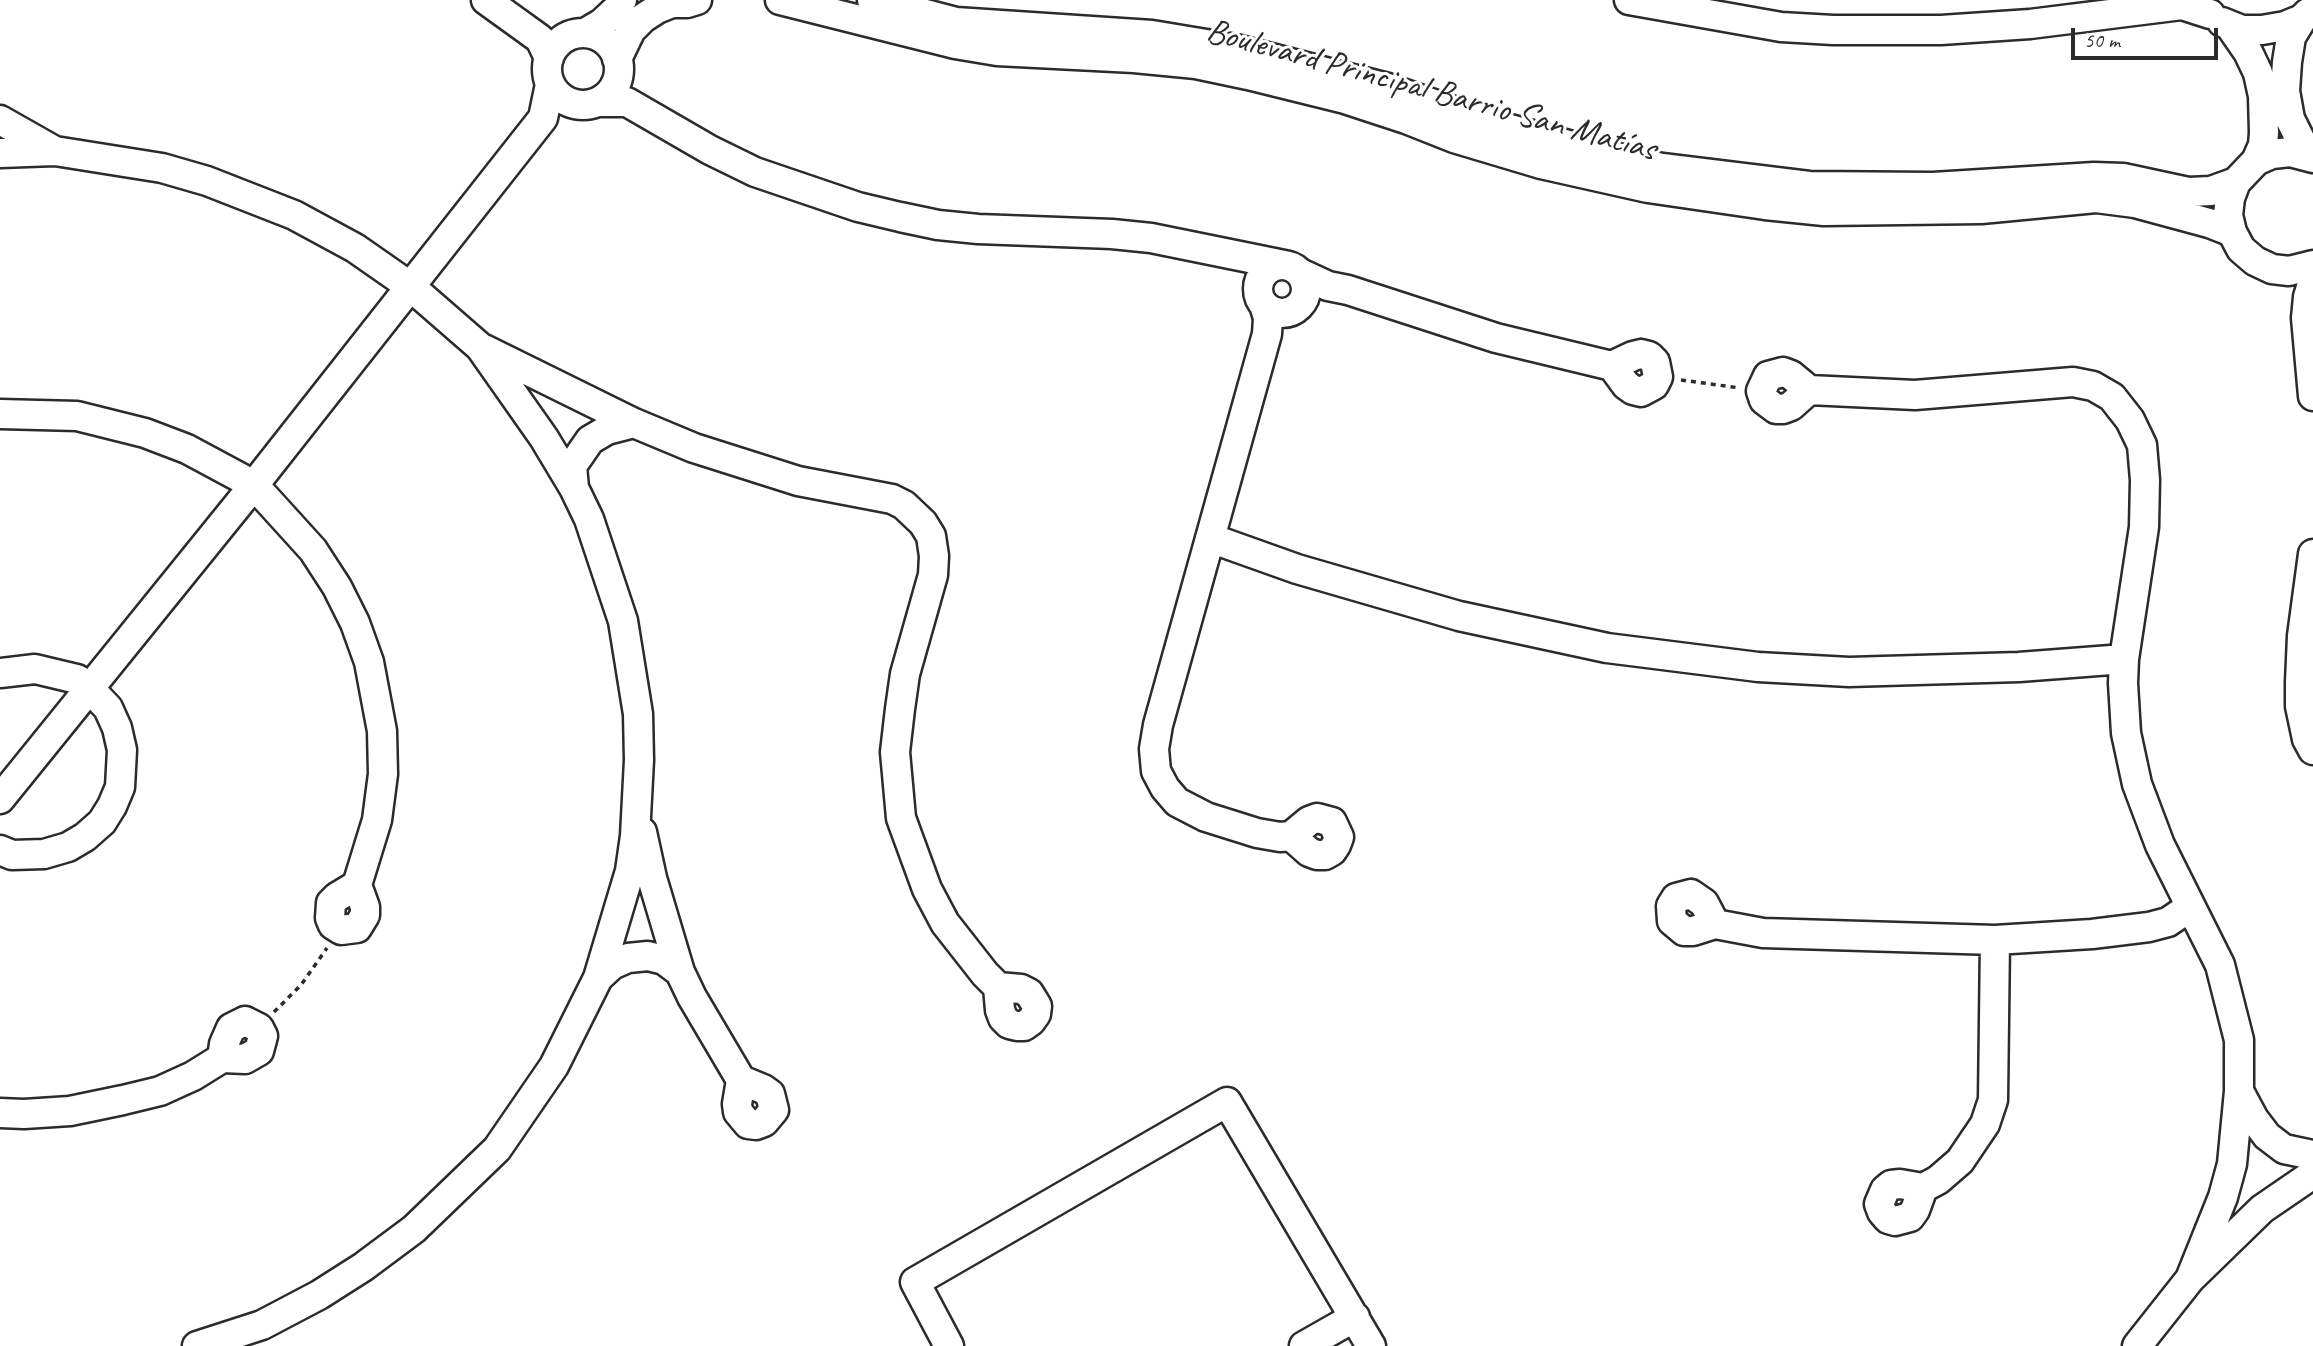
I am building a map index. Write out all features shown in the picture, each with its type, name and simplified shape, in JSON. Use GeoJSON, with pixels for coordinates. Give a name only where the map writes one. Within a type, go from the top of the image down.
{"type":"FeatureCollection","features":[{"type":"Feature","properties":{"kind":"street"},"geometry":{"type":"LineString","coordinates":[[486,0],[556,51],[565,101],[586,104],[627,102],[710,150],[755,172],[858,207],[938,225],[1017,232],[1112,234],[1222,253],[1292,269],[1328,286],[1496,338],[1612,366],[1641,354],[1655,362],[1658,377]]}},
{"type":"Feature","properties":{"kind":"street"},"geometry":{"type":"LineString","coordinates":[[0,799],[254,485],[543,118],[556,51],[603,23],[622,0]]}},
{"type":"Feature","properties":{"kind":"street","name":"Boulevard Principal Barrio San Matías"},"geometry":{"type":"LineString","coordinates":[[779,0],[955,44],[997,51],[1134,58],[1196,64],[1248,75],[1345,99],[1454,138],[1541,164],[1648,188],[1824,211],[1967,209],[2096,198],[2135,203],[2232,232]]}},
{"type":"Feature","properties":{"kind":"street","name":"Boulevard Principal Barrio San Matías"},"geometry":{"type":"LineString","coordinates":[[872,0],[956,22],[1152,35],[1236,49],[1388,88],[1488,123],[1548,140],[1662,167],[1808,186],[1933,187],[2094,177],[2123,178],[2188,192],[2211,191],[2236,181]]}},
{"type":"Feature","properties":{"kind":"street"},"geometry":{"type":"LineString","coordinates":[[1629,0],[1781,27],[1845,30],[1941,30],[2202,9],[2242,30],[2262,30],[2285,26],[2307,14]]}},
{"type":"Feature","properties":{"kind":"street"},"geometry":{"type":"LineString","coordinates":[[543,118],[586,104],[614,87],[631,30],[643,18],[677,1]]}},
{"type":"Feature","properties":{"kind":"street"},"geometry":{"type":"LineString","coordinates":[[2202,9],[2248,52],[2258,73],[2263,96],[2264,133],[2263,145],[2256,161]]}},
{"type":"Feature","properties":{"kind":"street"},"geometry":{"type":"LineString","coordinates":[[2307,14],[2291,37],[2285,92],[2290,119],[2310,156]]}},
{"type":"Feature","properties":{"kind":"street"},"geometry":{"type":"LineString","coordinates":[[556,51],[605,41],[618,68],[627,102]]}},
{"type":"Feature","properties":{"kind":"street"},"geometry":{"type":"LineString","coordinates":[[0,120],[55,151]]}},
{"type":"Feature","properties":{"kind":"street"},"geometry":{"type":"LineString","coordinates":[[0,153],[55,151],[162,168],[239,193],[294,215],[355,248],[411,287],[480,347],[544,438],[575,488],[589,519],[623,621],[638,714],[637,801],[630,871],[598,978],[554,1066],[505,1138],[424,1221],[363,1267],[319,1295],[262,1325],[197,1346]]}},
{"type":"Feature","properties":{"kind":"street"},"geometry":{"type":"LineString","coordinates":[[2310,156],[2290,152],[2272,153],[2256,161],[2236,181],[2229,207],[2232,232],[2241,249],[2255,261],[2272,269],[2289,271],[2313,265]]}},
{"type":"Feature","properties":{"kind":"street"},"geometry":{"type":"LineString","coordinates":[[1222,253],[1247,273],[1274,309]]}},
{"type":"Feature","properties":{"kind":"street"},"geometry":{"type":"LineString","coordinates":[[1291,836],[1257,834],[1206,817],[1177,802],[1156,771],[1154,749],[1158,725],[1274,309],[1260,280],[1269,269],[1292,269]]}},
{"type":"Feature","properties":{"kind":"street"},"geometry":{"type":"LineString","coordinates":[[1274,309],[1305,294],[1306,286],[1292,269]]}},
{"type":"Feature","properties":{"kind":"street"},"geometry":{"type":"LineString","coordinates":[[2272,269],[2288,287],[2306,318]]}},
{"type":"Feature","properties":{"kind":"street"},"geometry":{"type":"LineString","coordinates":[[2313,281],[2306,318],[2313,396]]}},
{"type":"Feature","properties":{"kind":"street"},"geometry":{"type":"LineString","coordinates":[[1274,309],[1328,286]]}},
{"type":"Feature","properties":{"kind":"street"},"geometry":{"type":"LineString","coordinates":[[480,347],[634,423],[694,448],[797,481],[892,499],[904,505],[923,523],[931,536],[933,575],[905,674],[900,709],[895,752],[901,818],[927,890],[945,923],[998,987]]}},
{"type":"Feature","properties":{"kind":"street"},"geometry":{"type":"LineString","coordinates":[[1761,391],[1768,405],[1783,409],[1791,406],[1809,390],[1915,395],[2073,382],[2093,386],[2112,397],[2130,420],[2142,445],[2146,481],[2144,527],[2124,659],[2126,733],[2137,784],[2160,845],[2220,965],[2239,1040],[2239,1091],[2232,1164],[2190,1279]]}},
{"type":"Feature","properties":{"kind":"street"},"geometry":{"type":"LineString","coordinates":[[0,414],[77,416],[110,423],[187,449],[254,485],[313,550],[337,587],[355,623],[369,662],[382,731],[383,774],[377,820],[357,885],[365,915],[357,928],[341,930]]}},
{"type":"Feature","properties":{"kind":"street"},"geometry":{"type":"LineString","coordinates":[[575,488],[572,466],[590,440],[607,430],[634,423]]}},
{"type":"Feature","properties":{"kind":"street"},"geometry":{"type":"LineString","coordinates":[[1210,538],[1297,569],[1458,616],[1608,648],[1758,667],[1849,672],[2019,667],[2124,659]]}},
{"type":"Feature","properties":{"kind":"street"},"geometry":{"type":"LineString","coordinates":[[2312,560],[2302,636],[2300,706],[2307,739],[2313,750]]}},
{"type":"Feature","properties":{"kind":"street"},"geometry":{"type":"LineString","coordinates":[[0,673],[34,669],[76,679],[108,708],[117,727],[122,750],[120,788],[113,806],[102,822],[85,837],[68,847],[44,854],[12,855],[0,850]]}},
{"type":"Feature","properties":{"kind":"street"},"geometry":{"type":"LineString","coordinates":[[637,801],[652,878],[680,972],[741,1080]]}},
{"type":"Feature","properties":{"kind":"street"},"geometry":{"type":"LineString","coordinates":[[1716,924],[1763,933],[1995,940],[2092,934],[2149,927],[2168,922],[2190,907]]}},
{"type":"Feature","properties":{"kind":"street"},"geometry":{"type":"LineString","coordinates":[[1923,1188],[1938,1180],[1961,1161],[1985,1124],[1993,1100],[1995,940]]}},
{"type":"Feature","properties":{"kind":"street"},"geometry":{"type":"LineString","coordinates":[[598,978],[612,965],[628,958],[648,956],[664,960],[680,972]]}},
{"type":"Feature","properties":{"kind":"street"},"geometry":{"type":"LineString","coordinates":[[0,1112],[24,1114],[70,1111],[160,1091],[193,1076],[222,1058],[230,1028],[245,1021],[259,1028]]}},
{"type":"Feature","properties":{"kind":"street"},"geometry":{"type":"LineString","coordinates":[[2239,1091],[2267,1136],[2284,1149],[2313,1155]]}},
{"type":"Feature","properties":{"kind":"street"},"geometry":{"type":"LineString","coordinates":[[949,1346],[915,1282],[1227,1102],[1371,1346]]}},
{"type":"Feature","properties":{"kind":"street"},"geometry":{"type":"LineString","coordinates":[[2137,1346],[2190,1279],[2262,1209],[2313,1174]]}},
{"type":"Feature","properties":{"kind":"street"},"geometry":{"type":"LineString","coordinates":[[1304,1346],[1355,1317]]}},
{"type":"Feature","properties":{"kind":"path"},"geometry":{"type":"LineString","coordinates":[[1658,377],[1761,391]]}},
{"type":"Feature","properties":{"kind":"path"},"geometry":{"type":"LineString","coordinates":[[259,1028],[301,985],[341,930]]}}]}
